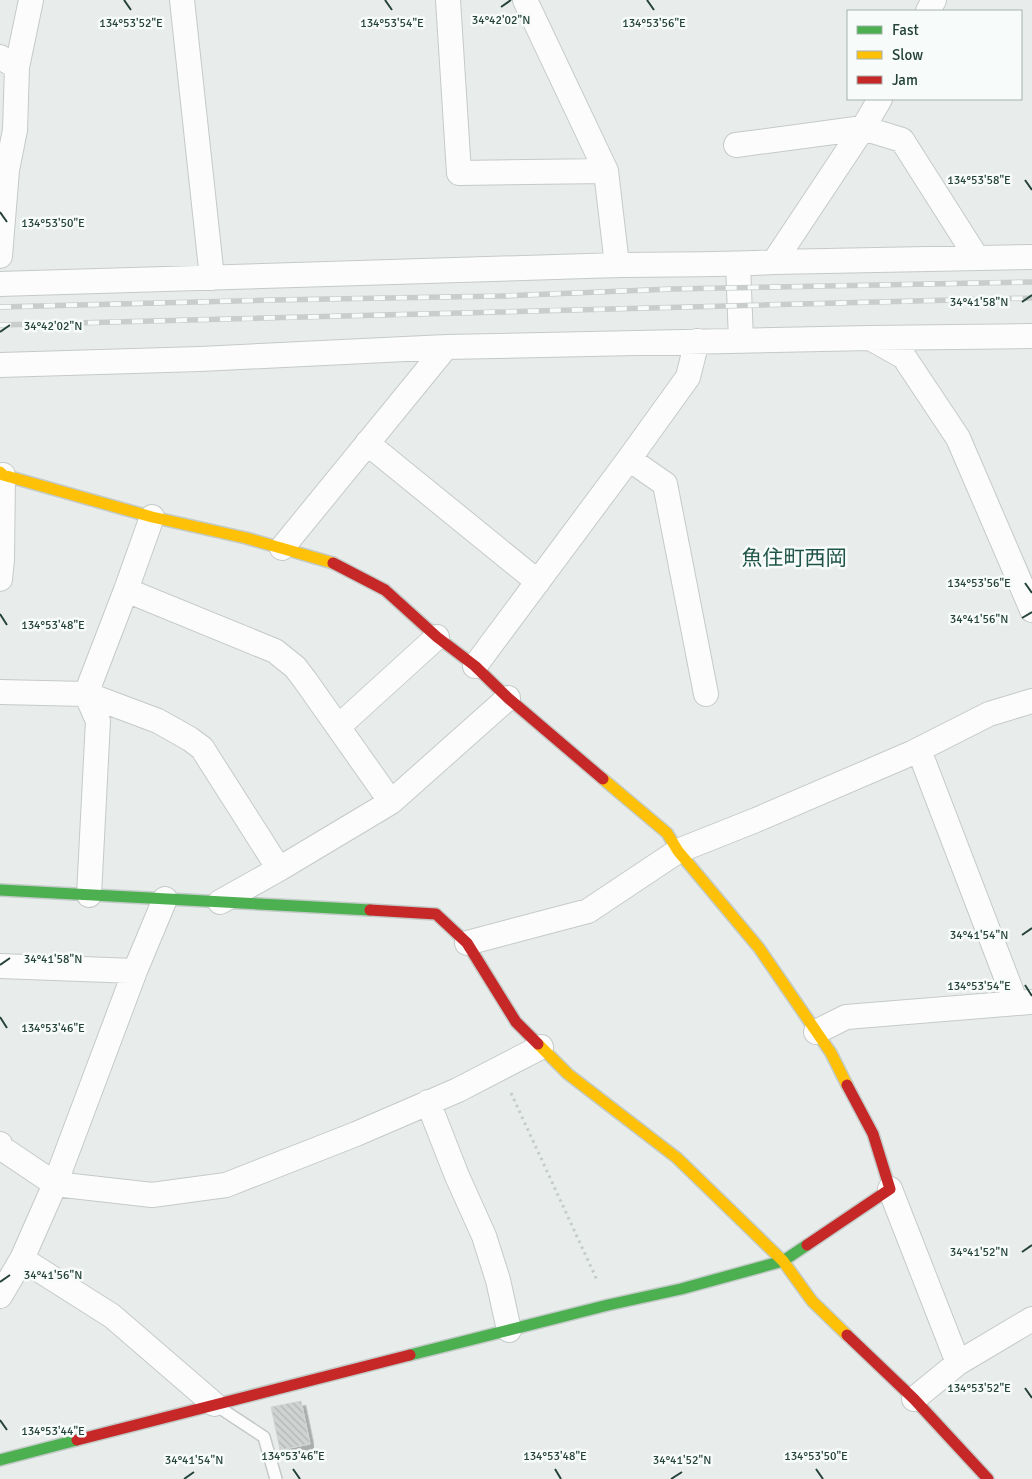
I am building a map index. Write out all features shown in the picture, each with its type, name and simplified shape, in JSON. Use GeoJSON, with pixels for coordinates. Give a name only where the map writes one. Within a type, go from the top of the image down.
{"type":"FeatureCollection","features":[{"type":"Feature","properties":{"kind":"street"},"geometry":{"type":"LineString","coordinates":[[0,256],[7,170],[15,130],[9,62],[31,0]]}},
{"type":"Feature","properties":{"kind":"street"},"geometry":{"type":"LineString","coordinates":[[182,0],[212,278]]}},
{"type":"Feature","properties":{"kind":"street"},"geometry":{"type":"LineString","coordinates":[[448,0],[459,173],[606,171]]}},
{"type":"Feature","properties":{"kind":"street"},"geometry":{"type":"LineString","coordinates":[[525,0],[606,171],[617,264]]}},
{"type":"Feature","properties":{"kind":"street"},"geometry":{"type":"LineString","coordinates":[[774,262],[864,128],[879,100]]}},
{"type":"Feature","properties":{"kind":"street"},"geometry":{"type":"LineString","coordinates":[[736,145],[864,128],[902,140],[977,258]]}},
{"type":"Feature","properties":{"kind":"street"},"geometry":{"type":"LineString","coordinates":[[0,284],[617,264],[738,264],[1032,257]]}},
{"type":"Feature","properties":{"kind":"street"},"geometry":{"type":"LineString","coordinates":[[738,264],[741,340]]}},
{"type":"Feature","properties":{"kind":"street"},"geometry":{"type":"LineString","coordinates":[[0,365],[200,359],[446,347],[1032,336]]}},
{"type":"Feature","properties":{"kind":"street"},"geometry":{"type":"LineString","coordinates":[[870,338],[904,357],[958,438],[1032,610]]}},
{"type":"Feature","properties":{"kind":"street"},"geometry":{"type":"LineString","coordinates":[[475,666],[688,377],[696,341]]}},
{"type":"Feature","properties":{"kind":"street"},"geometry":{"type":"LineString","coordinates":[[282,548],[446,347]]}},
{"type":"Feature","properties":{"kind":"street"},"geometry":{"type":"LineString","coordinates":[[368,443],[538,582]]}},
{"type":"Feature","properties":{"kind":"street"},"geometry":{"type":"LineString","coordinates":[[629,459],[665,484],[706,694]]}},
{"type":"Feature","properties":{"kind":"street"},"geometry":{"type":"LineString","coordinates":[[0,579],[2,560],[2,474],[152,517],[246,538],[328,561],[385,590],[437,637],[475,666],[508,698],[667,833],[678,851],[759,948],[831,1053],[873,1134],[890,1188],[958,1363]]}},
{"type":"Feature","properties":{"kind":"street"},"geometry":{"type":"LineString","coordinates":[[89,895],[98,722],[86,694],[152,517]]}},
{"type":"Feature","properties":{"kind":"street"},"geometry":{"type":"LineString","coordinates":[[126,590],[275,651],[295,667],[391,802]]}},
{"type":"Feature","properties":{"kind":"street"},"geometry":{"type":"LineString","coordinates":[[338,727],[437,637]]}},
{"type":"Feature","properties":{"kind":"street"},"geometry":{"type":"LineString","coordinates":[[0,692],[86,694],[158,721],[190,739],[202,748],[279,869]]}},
{"type":"Feature","properties":{"kind":"street"},"geometry":{"type":"LineString","coordinates":[[220,902],[391,802],[508,698]]}},
{"type":"Feature","properties":{"kind":"street"},"geometry":{"type":"LineString","coordinates":[[467,943],[588,911],[678,851],[756,820],[918,750],[989,714],[1032,701]]}},
{"type":"Feature","properties":{"kind":"street"},"geometry":{"type":"LineString","coordinates":[[816,1032],[846,1017],[1024,1002],[918,750]]}},
{"type":"Feature","properties":{"kind":"street"},"geometry":{"type":"LineString","coordinates":[[0,890],[436,914],[467,943],[516,1022],[568,1074],[677,1158],[784,1261],[812,1301],[914,1399],[988,1479]]}},
{"type":"Feature","properties":{"kind":"street"},"geometry":{"type":"LineString","coordinates":[[0,1296],[22,1259],[55,1184],[135,971],[165,899]]}},
{"type":"Feature","properties":{"kind":"street"},"geometry":{"type":"LineString","coordinates":[[0,966],[135,971]]}},
{"type":"Feature","properties":{"kind":"street"},"geometry":{"type":"LineString","coordinates":[[0,1144],[0,1146],[55,1184],[152,1195],[226,1185],[356,1134],[458,1090],[541,1047]]}},
{"type":"Feature","properties":{"kind":"street"},"geometry":{"type":"LineString","coordinates":[[428,1102],[457,1176],[484,1236],[498,1280],[509,1330]]}},
{"type":"Feature","properties":{"kind":"street"},"geometry":{"type":"LineString","coordinates":[[0,1460],[608,1305],[681,1289],[784,1261],[890,1188]]}},
{"type":"Feature","properties":{"kind":"street"},"geometry":{"type":"LineString","coordinates":[[22,1259],[112,1316],[214,1404]]}},
{"type":"Feature","properties":{"kind":"street"},"geometry":{"type":"LineString","coordinates":[[914,1399],[958,1363],[1032,1319]]}},
{"type":"Feature","properties":{"kind":"lane"},"geometry":{"type":"LineString","coordinates":[[214,1404],[264,1437],[276,1479]]}},
{"type":"Feature","properties":{"kind":"path"},"geometry":{"type":"LineString","coordinates":[[500,1069],[608,1305]]}},
{"type":"Feature","properties":{"kind":"building"},"geometry":{"type":"Polygon","coordinates":[[[301,1401],[310,1444],[280,1450],[271,1407],[301,1401]]]}},
{"type":"Feature","properties":{"kind":"railway"},"geometry":{"type":"LineString","coordinates":[[0,307],[501,296],[672,289],[1032,282]]}},
{"type":"Feature","properties":{"kind":"railway"},"geometry":{"type":"LineString","coordinates":[[0,325],[1032,298]]}},
{"type":"Feature","properties":{"kind":"traffic: fast"},"geometry":{"type":"LineString","coordinates":[[0,890],[370,910]]}},
{"type":"Feature","properties":{"kind":"traffic: fast"},"geometry":{"type":"LineString","coordinates":[[410,1355],[608,1305],[681,1289],[783,1261],[807,1245]]}},
{"type":"Feature","properties":{"kind":"traffic: fast"},"geometry":{"type":"LineString","coordinates":[[0,1460],[77,1440]]}},
{"type":"Feature","properties":{"kind":"traffic: slow"},"geometry":{"type":"LineString","coordinates":[[0,472],[3,475],[152,517],[246,538],[333,563]]}},
{"type":"Feature","properties":{"kind":"traffic: slow"},"geometry":{"type":"LineString","coordinates":[[603,779],[667,833],[678,851],[759,948],[831,1053],[847,1085]]}},
{"type":"Feature","properties":{"kind":"traffic: slow"},"geometry":{"type":"LineString","coordinates":[[538,1044],[568,1074],[677,1158],[783,1261],[812,1301],[847,1335]]}},
{"type":"Feature","properties":{"kind":"traffic: jam"},"geometry":{"type":"LineString","coordinates":[[333,563],[385,590],[437,637],[475,666],[508,698],[603,779]]}},
{"type":"Feature","properties":{"kind":"traffic: jam"},"geometry":{"type":"LineString","coordinates":[[370,910],[436,914],[467,943],[516,1022],[538,1044]]}},
{"type":"Feature","properties":{"kind":"traffic: jam"},"geometry":{"type":"LineString","coordinates":[[807,1245],[890,1189],[873,1134],[847,1085]]}},
{"type":"Feature","properties":{"kind":"traffic: jam"},"geometry":{"type":"LineString","coordinates":[[847,1335],[914,1399],[988,1479]]}},
{"type":"Feature","properties":{"kind":"traffic: jam"},"geometry":{"type":"LineString","coordinates":[[77,1440],[410,1355]]}},
{"type":"Feature","properties":{"kind":"district","name":"魚住町西岡"},"geometry":{"type":"Point","coordinates":[794,558]}}]}
